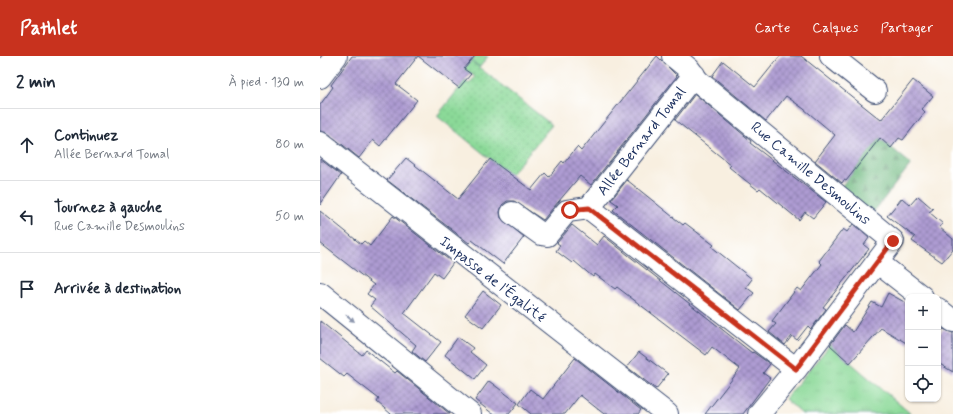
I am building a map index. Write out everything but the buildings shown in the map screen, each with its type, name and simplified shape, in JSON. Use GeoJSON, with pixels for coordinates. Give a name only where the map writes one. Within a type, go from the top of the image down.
{"type":"FeatureCollection","features":[{"type":"Feature","properties":{"kind":"street"},"geometry":{"type":"LineString","coordinates":[[320,77],[336,56]]}},
{"type":"Feature","properties":{"kind":"street","name":"Rue Camille Desmoulins"},"geometry":{"type":"LineString","coordinates":[[673,56],[694,75],[698,81],[893,241],[796,369],[759,414]]}},
{"type":"Feature","properties":{"kind":"street"},"geometry":{"type":"LineString","coordinates":[[831,56],[875,91]]}},
{"type":"Feature","properties":{"kind":"street","name":"Allée Bernard Tomal"},"geometry":{"type":"LineString","coordinates":[[512,213],[541,234],[547,235],[567,211],[589,208],[694,75]]}},
{"type":"Feature","properties":{"kind":"street","name":"Impasse de l'Égalité"},"geometry":{"type":"LineString","coordinates":[[320,143],[667,414]]}},
{"type":"Feature","properties":{"kind":"street","name":"Allée Bernard Tomal"},"geometry":{"type":"LineString","coordinates":[[589,208],[796,369]]}},
{"type":"Feature","properties":{"kind":"street"},"geometry":{"type":"LineString","coordinates":[[877,262],[918,294]]}},
{"type":"Feature","properties":{"kind":"street"},"geometry":{"type":"LineString","coordinates":[[320,293],[470,414]]}},
{"type":"Feature","properties":{"kind":"street"},"geometry":{"type":"LineString","coordinates":[[941,311],[953,321]]}},
{"type":"Feature","properties":{"kind":"green space"},"geometry":{"type":"Polygon","coordinates":[[[474,56],[488,56],[480,67],[471,61],[474,56]]]}},
{"type":"Feature","properties":{"kind":"green space"},"geometry":{"type":"Polygon","coordinates":[[[471,61],[552,125],[510,175],[437,116],[465,81],[469,84],[475,77],[464,69],[471,61]]]}},
{"type":"Feature","properties":{"kind":"green space"},"geometry":{"type":"Polygon","coordinates":[[[880,138],[911,164],[872,214],[840,188],[880,138]]]}},
{"type":"Feature","properties":{"kind":"green space"},"geometry":{"type":"Polygon","coordinates":[[[830,345],[911,414],[802,414],[785,399],[830,345]]]}},
{"type":"Feature","properties":{"kind":"route"},"geometry":{"type":"LineString","coordinates":[[570,210],[586,207],[589,208],[796,369],[893,241]]}}]}
